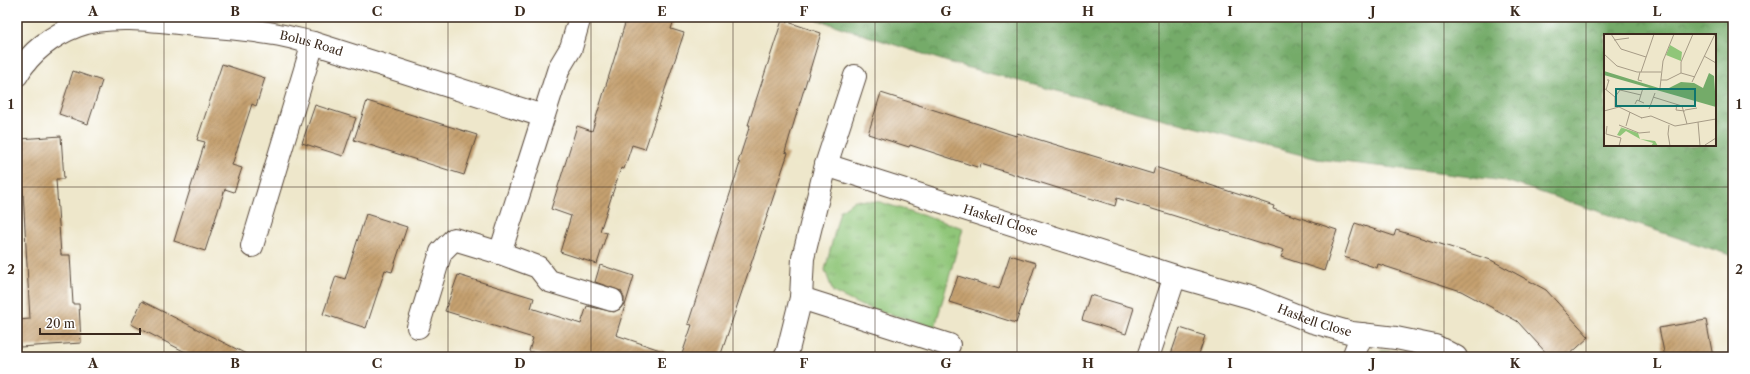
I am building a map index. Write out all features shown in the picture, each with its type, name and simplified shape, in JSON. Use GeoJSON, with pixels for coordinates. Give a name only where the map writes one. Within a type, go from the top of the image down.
{"type":"FeatureCollection","features":[{"type":"Feature","properties":{"kind":"street"},"geometry":{"type":"LineString","coordinates":[[500,253],[559,68],[571,48],[580,17]]}},
{"type":"Feature","properties":{"kind":"street","name":"Bolus Road"},"geometry":{"type":"LineString","coordinates":[[17,75],[22,66],[36,50],[53,38],[78,25],[90,20],[143,19],[274,34],[313,43],[543,116]]}},
{"type":"Feature","properties":{"kind":"street"},"geometry":{"type":"LineString","coordinates":[[252,246],[313,43]]}},
{"type":"Feature","properties":{"kind":"street"},"geometry":{"type":"LineString","coordinates":[[785,357],[801,298],[804,258],[826,165],[855,76]]}},
{"type":"Feature","properties":{"kind":"street","name":"Haskell Close"},"geometry":{"type":"LineString","coordinates":[[826,165],[1175,276],[1253,298],[1312,322],[1352,333],[1396,338],[1436,346],[1456,357]]}},
{"type":"Feature","properties":{"kind":"street"},"geometry":{"type":"LineString","coordinates":[[418,327],[441,252],[454,239],[500,253],[538,267],[550,281],[612,300]]}},
{"type":"Feature","properties":{"kind":"street"},"geometry":{"type":"LineString","coordinates":[[1148,357],[1175,276]]}},
{"type":"Feature","properties":{"kind":"street"},"geometry":{"type":"LineString","coordinates":[[801,298],[949,345]]}},
{"type":"Feature","properties":{"kind":"street"},"geometry":{"type":"LineString","coordinates":[[1353,357],[1362,334]]}},
{"type":"Feature","properties":{"kind":"green space"},"geometry":{"type":"Polygon","coordinates":[[[809,17],[1069,17],[1084,23],[1090,17],[1733,17],[1733,256],[1506,181],[1317,159],[954,64],[809,17]]]}},
{"type":"Feature","properties":{"kind":"green space"},"geometry":{"type":"Polygon","coordinates":[[[855,200],[880,202],[963,228],[935,327],[862,306],[833,292],[825,270],[840,211],[855,200]]]}},
{"type":"Feature","properties":{"kind":"green space"},"geometry":{"type":"Polygon","coordinates":[[[1381,351],[1385,351],[1419,357],[1379,357],[1381,351]]]}},
{"type":"Feature","properties":{"kind":"building"},"geometry":{"type":"Polygon","coordinates":[[[627,17],[675,17],[671,29],[684,33],[645,149],[632,145],[624,169],[621,168],[600,231],[607,233],[597,264],[560,252],[571,216],[551,209],[577,126],[592,131],[627,17]]]}},
{"type":"Feature","properties":{"kind":"building"},"geometry":{"type":"Polygon","coordinates":[[[782,20],[821,33],[785,152],[788,153],[720,357],[681,357],[692,325],[688,324],[740,163],[738,162],[750,125],[748,125],[782,20]]]}},
{"type":"Feature","properties":{"kind":"building"},"geometry":{"type":"Polygon","coordinates":[[[222,64],[265,78],[256,106],[252,104],[232,165],[242,168],[234,192],[225,189],[205,251],[174,241],[205,142],[197,140],[222,64]]]}},
{"type":"Feature","properties":{"kind":"building"},"geometry":{"type":"Polygon","coordinates":[[[73,71],[102,81],[88,124],[59,114],[73,71]]]}},
{"type":"Feature","properties":{"kind":"building"},"geometry":{"type":"Polygon","coordinates":[[[881,93],[1016,136],[1017,133],[1153,174],[1155,167],[1274,206],[1273,209],[1337,230],[1324,271],[1281,257],[1284,250],[1117,198],[1115,206],[981,164],[980,168],[910,145],[909,147],[868,134],[881,93]]]}},
{"type":"Feature","properties":{"kind":"building"},"geometry":{"type":"Polygon","coordinates":[[[367,101],[477,135],[464,175],[354,140],[367,101]]]}},
{"type":"Feature","properties":{"kind":"building"},"geometry":{"type":"Polygon","coordinates":[[[315,105],[356,118],[343,156],[302,143],[315,105]]]}},
{"type":"Feature","properties":{"kind":"building"},"geometry":{"type":"Polygon","coordinates":[[[61,136],[64,179],[56,179],[61,255],[70,255],[73,304],[79,304],[81,343],[20,347],[18,320],[30,319],[20,139],[61,136]]]}},
{"type":"Feature","properties":{"kind":"building"},"geometry":{"type":"Polygon","coordinates":[[[366,214],[407,227],[392,272],[385,270],[366,328],[323,314],[336,276],[345,279],[366,214]]]}},
{"type":"Feature","properties":{"kind":"building"},"geometry":{"type":"Polygon","coordinates":[[[1355,223],[1394,236],[1396,230],[1491,260],[1546,290],[1589,337],[1567,357],[1550,357],[1517,321],[1461,291],[1378,264],[1377,268],[1344,257],[1355,223]]]}},
{"type":"Feature","properties":{"kind":"building"},"geometry":{"type":"Polygon","coordinates":[[[1010,255],[1036,263],[1016,323],[949,302],[958,276],[999,289],[1010,255]]]}},
{"type":"Feature","properties":{"kind":"building"},"geometry":{"type":"Polygon","coordinates":[[[600,265],[634,276],[616,335],[666,352],[665,357],[548,357],[529,351],[533,338],[445,311],[458,275],[534,298],[531,308],[581,324],[587,306],[614,312],[620,309],[624,304],[624,298],[621,291],[595,282],[600,265]]]}},
{"type":"Feature","properties":{"kind":"building"},"geometry":{"type":"Polygon","coordinates":[[[1090,295],[1134,308],[1126,334],[1082,320],[1090,295]]]}},
{"type":"Feature","properties":{"kind":"building"},"geometry":{"type":"Polygon","coordinates":[[[142,301],[252,357],[195,357],[131,324],[142,301]]]}},
{"type":"Feature","properties":{"kind":"building"},"geometry":{"type":"Polygon","coordinates":[[[1706,320],[1713,357],[1665,357],[1659,328],[1706,320]]]}},
{"type":"Feature","properties":{"kind":"building"},"geometry":{"type":"Polygon","coordinates":[[[1180,328],[1205,336],[1198,357],[1170,357],[1180,328]]]}}]}
